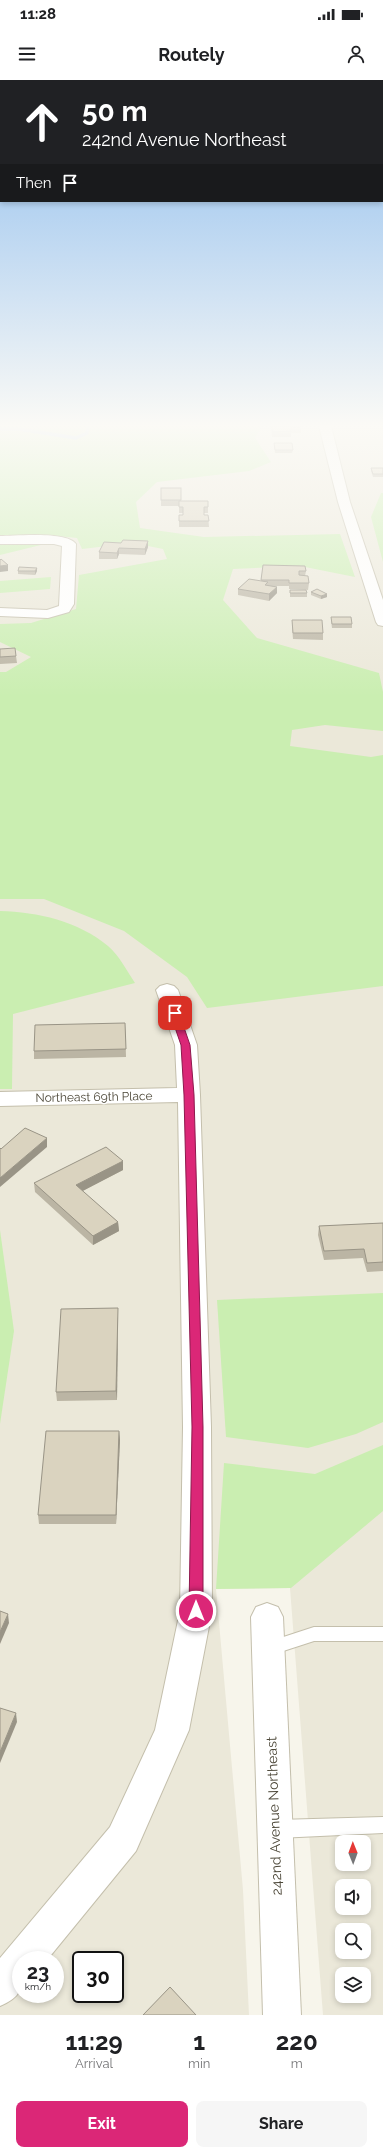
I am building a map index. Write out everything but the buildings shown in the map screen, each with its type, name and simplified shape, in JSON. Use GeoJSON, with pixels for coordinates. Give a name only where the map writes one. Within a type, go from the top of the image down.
{"type":"FeatureCollection","features":[{"type":"Feature","properties":{"kind":"street"},"geometry":{"type":"LineString","coordinates":[[349,516],[383,622]]}},
{"type":"Feature","properties":{"kind":"street"},"geometry":{"type":"LineString","coordinates":[[0,540],[55,540],[69,544],[67,604],[64,609],[48,614],[0,612]]}},
{"type":"Feature","properties":{"kind":"street"},"geometry":{"type":"LineString","coordinates":[[30,1951],[123,1839],[172,1730],[196,1611],[197,1427],[189,1095],[186,1045],[167,990]]}},
{"type":"Feature","properties":{"kind":"street","name":"Northeast 69th Place"},"geometry":{"type":"LineString","coordinates":[[0,1099],[189,1095]]}},
{"type":"Feature","properties":{"kind":"street","name":"242nd Avenue Northeast"},"geometry":{"type":"LineString","coordinates":[[268,1633],[282,2015]]}},
{"type":"Feature","properties":{"kind":"street"},"geometry":{"type":"LineString","coordinates":[[0,1987],[12,1973]]}},
{"type":"Feature","properties":{"kind":"lane"},"geometry":{"type":"LineString","coordinates":[[268,1633],[383,1634]]}},
{"type":"Feature","properties":{"kind":"lane"},"geometry":{"type":"LineString","coordinates":[[275,1829],[383,1825]]}},
{"type":"Feature","properties":{"kind":"shaded area"},"geometry":{"type":"Polygon","coordinates":[[[0,516],[383,516],[383,2015],[323,2015],[290,1588],[216,1589],[243,1890],[249,2015],[0,2015],[0,516]]]}},
{"type":"Feature","properties":{"kind":"green space"},"geometry":{"type":"Polygon","coordinates":[[[0,516],[138,516],[140,528],[204,537],[340,534],[355,577],[300,566],[233,569],[223,600],[257,638],[379,673],[383,692],[383,731],[325,725],[292,730],[290,746],[371,757],[383,755],[383,986],[207,1008],[187,977],[124,931],[44,899],[0,899],[0,672],[6,672],[31,657],[0,642],[0,624],[31,623],[76,609],[79,575],[167,559],[163,549],[133,543],[82,549],[77,538],[58,536],[0,536],[0,516]]]}},
{"type":"Feature","properties":{"kind":"green space"},"geometry":{"type":"Polygon","coordinates":[[[383,516],[383,562],[371,517],[383,516]]]}},
{"type":"Feature","properties":{"kind":"green space"},"geometry":{"type":"Polygon","coordinates":[[[0,543],[49,543],[0,555],[0,543]]]}},
{"type":"Feature","properties":{"kind":"green space"},"geometry":{"type":"Polygon","coordinates":[[[51,577],[50,589],[0,593],[0,581],[51,577]]]}},
{"type":"Feature","properties":{"kind":"green space"},"geometry":{"type":"Polygon","coordinates":[[[0,911],[29,913],[43,916],[71,924],[84,930],[96,937],[112,950],[135,983],[13,1014],[12,1089],[0,1089],[0,911]]]}},
{"type":"Feature","properties":{"kind":"green space"},"geometry":{"type":"Polygon","coordinates":[[[0,1230],[14,1331],[0,1424],[0,1230]]]}},
{"type":"Feature","properties":{"kind":"green space"},"geometry":{"type":"Polygon","coordinates":[[[383,1293],[383,1422],[356,1434],[308,1448],[226,1437],[217,1300],[383,1293]]]}},
{"type":"Feature","properties":{"kind":"green space"},"geometry":{"type":"Polygon","coordinates":[[[383,1445],[383,1511],[291,1588],[216,1589],[224,1463],[315,1474],[383,1445]]]}},
{"type":"Feature","properties":{"kind":"route"},"geometry":{"type":"LineString","coordinates":[[175,1013],[186,1045],[189,1095],[197,1427],[196,1611]]}}]}
